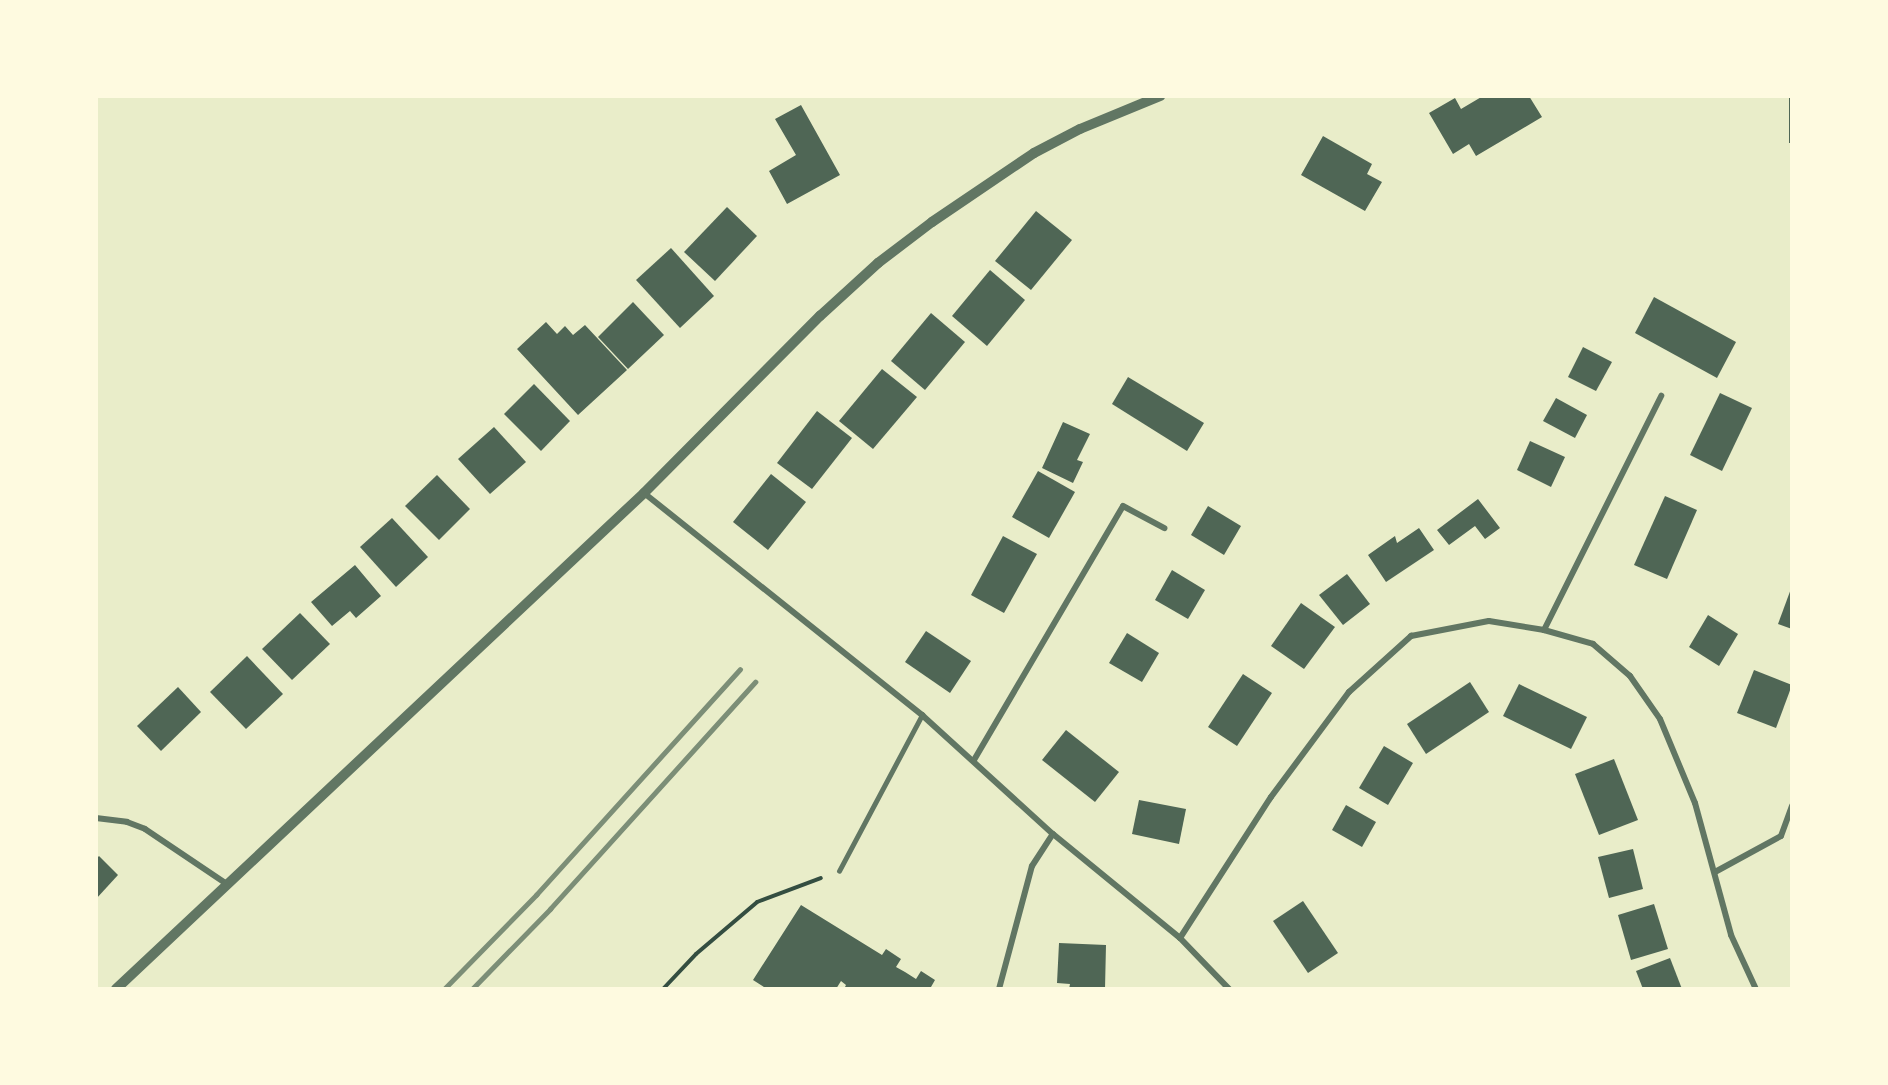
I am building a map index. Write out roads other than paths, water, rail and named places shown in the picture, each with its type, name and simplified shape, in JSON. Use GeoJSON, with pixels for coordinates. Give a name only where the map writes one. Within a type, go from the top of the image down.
{"type":"FeatureCollection","features":[{"type":"Feature","properties":{"kind":"street"},"geometry":{"type":"LineString","coordinates":[[116,989],[644,493],[820,316],[878,263],[932,222],[1034,153],[1080,129],[1160,96]]}},
{"type":"Feature","properties":{"kind":"street"},"geometry":{"type":"LineString","coordinates":[[1544,630],[1661,396]]}},
{"type":"Feature","properties":{"kind":"street"},"geometry":{"type":"LineString","coordinates":[[644,493],[922,715],[1053,834],[1180,938],[1229,989]]}},
{"type":"Feature","properties":{"kind":"street"},"geometry":{"type":"LineString","coordinates":[[974,760],[1123,506],[1164,528]]}},
{"type":"Feature","properties":{"kind":"street"},"geometry":{"type":"LineString","coordinates":[[1180,938],[1271,797],[1349,692],[1411,636],[1489,621],[1544,630],[1593,644],[1630,676],[1660,719],[1695,803],[1731,935],[1756,989]]}},
{"type":"Feature","properties":{"kind":"street"},"geometry":{"type":"LineString","coordinates":[[1715,872],[1781,836],[1792,806]]}},
{"type":"Feature","properties":{"kind":"street"},"geometry":{"type":"LineString","coordinates":[[96,818],[127,822],[145,829],[227,884]]}},
{"type":"Feature","properties":{"kind":"street"},"geometry":{"type":"LineString","coordinates":[[999,989],[1032,866],[1053,834]]}},
{"type":"Feature","properties":{"kind":"lane"},"geometry":{"type":"LineString","coordinates":[[839,871],[922,715]]}},
{"type":"Feature","properties":{"kind":"railway"},"geometry":{"type":"LineString","coordinates":[[444,989],[536,895],[740,669]]}},
{"type":"Feature","properties":{"kind":"railway"},"geometry":{"type":"LineString","coordinates":[[472,989],[550,909],[755,682]]}}]}
